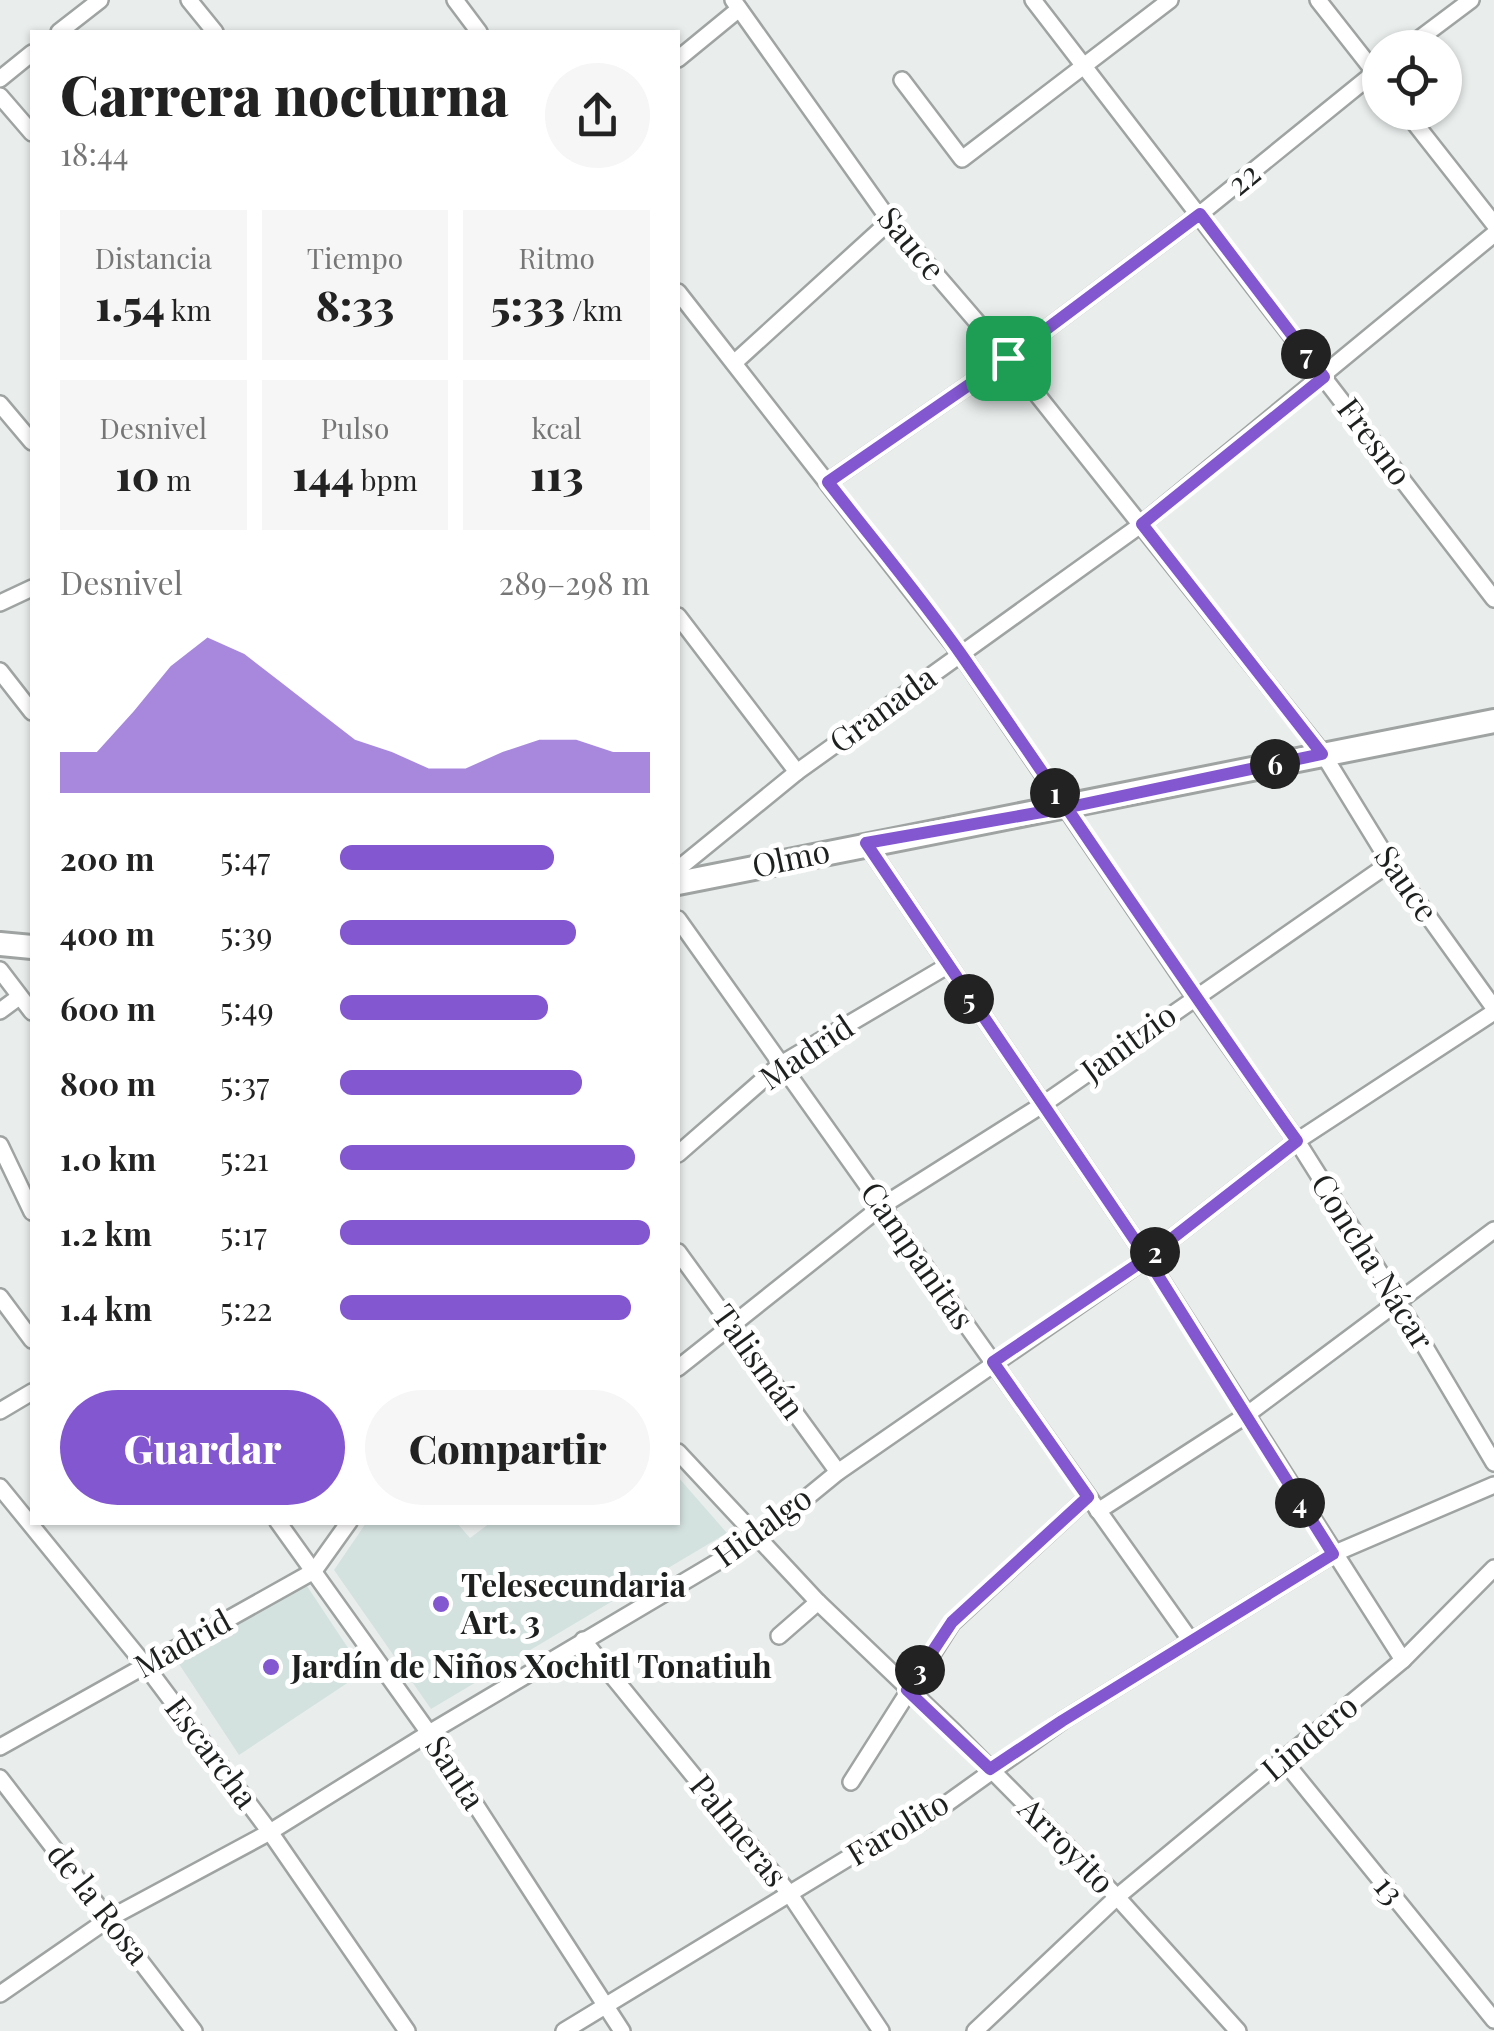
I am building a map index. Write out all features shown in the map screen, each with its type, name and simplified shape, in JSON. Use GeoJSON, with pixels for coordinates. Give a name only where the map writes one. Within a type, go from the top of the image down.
{"type":"FeatureCollection","features":[{"type":"Feature","properties":{"kind":"main road","name":"Olmo"},"geometry":{"type":"LineString","coordinates":[[680,883],[1494,721]]}},
{"type":"Feature","properties":{"kind":"main road"},"geometry":{"type":"LineString","coordinates":[[0,944],[30,946]]}},
{"type":"Feature","properties":{"kind":"street"},"geometry":{"type":"LineString","coordinates":[[62,30],[100,0]]}},
{"type":"Feature","properties":{"kind":"street"},"geometry":{"type":"LineString","coordinates":[[189,0],[213,30]]}},
{"type":"Feature","properties":{"kind":"street"},"geometry":{"type":"LineString","coordinates":[[455,0],[478,30]]}},
{"type":"Feature","properties":{"kind":"street","name":"Fresno"},"geometry":{"type":"LineString","coordinates":[[1033,0],[1492,593]]}},
{"type":"Feature","properties":{"kind":"street"},"geometry":{"type":"LineString","coordinates":[[902,80],[962,159],[1170,0]]}},
{"type":"Feature","properties":{"kind":"street"},"geometry":{"type":"LineString","coordinates":[[1318,0],[1362,54]]}},
{"type":"Feature","properties":{"kind":"street"},"geometry":{"type":"LineString","coordinates":[[1432,30],[1471,0]]}},
{"type":"Feature","properties":{"kind":"street"},"geometry":{"type":"LineString","coordinates":[[680,56],[736,4]]}},
{"type":"Feature","properties":{"kind":"street","name":"Sauce"},"geometry":{"type":"LineString","coordinates":[[736,4],[890,221],[1008,358],[1322,754],[1390,863],[1494,1010]]}},
{"type":"Feature","properties":{"kind":"street"},"geometry":{"type":"LineString","coordinates":[[0,79],[30,55]]}},
{"type":"Feature","properties":{"kind":"street","name":"22"},"geometry":{"type":"LineString","coordinates":[[828,482],[1008,358],[1362,86]]}},
{"type":"Feature","properties":{"kind":"street"},"geometry":{"type":"LineString","coordinates":[[0,96],[30,131]]}},
{"type":"Feature","properties":{"kind":"street"},"geometry":{"type":"LineString","coordinates":[[1420,130],[1494,224]]}},
{"type":"Feature","properties":{"kind":"street"},"geometry":{"type":"LineString","coordinates":[[734,363],[890,221]]}},
{"type":"Feature","properties":{"kind":"street"},"geometry":{"type":"LineString","coordinates":[[1142,524],[1494,234]]}},
{"type":"Feature","properties":{"kind":"street","name":"Concha Nácar"},"geometry":{"type":"LineString","coordinates":[[680,295],[961,654],[1297,1141],[1494,1463]]}},
{"type":"Feature","properties":{"kind":"street"},"geometry":{"type":"LineString","coordinates":[[0,404],[30,440]]}},
{"type":"Feature","properties":{"kind":"street","name":"Granada"},"geometry":{"type":"LineString","coordinates":[[680,867],[797,772],[1142,524]]}},
{"type":"Feature","properties":{"kind":"street"},"geometry":{"type":"LineString","coordinates":[[0,604],[30,589]]}},
{"type":"Feature","properties":{"kind":"street"},"geometry":{"type":"LineString","coordinates":[[680,619],[797,772]]}},
{"type":"Feature","properties":{"kind":"street"},"geometry":{"type":"LineString","coordinates":[[0,671],[30,709]]}},
{"type":"Feature","properties":{"kind":"street"},"geometry":{"type":"LineString","coordinates":[[866,843],[1147,1258],[1244,1416],[1403,1660]]}},
{"type":"Feature","properties":{"kind":"street","name":"Janitzio"},"geometry":{"type":"LineString","coordinates":[[680,1366],[882,1206],[1042,1106],[1194,996],[1390,863]]}},
{"type":"Feature","properties":{"kind":"street","name":"Campanitas"},"geometry":{"type":"LineString","coordinates":[[680,922],[1192,1641]]}},
{"type":"Feature","properties":{"kind":"street","name":"Madrid"},"geometry":{"type":"LineString","coordinates":[[680,1152],[781,1064],[947,966]]}},
{"type":"Feature","properties":{"kind":"street"},"geometry":{"type":"LineString","coordinates":[[0,970],[30,1010]]}},
{"type":"Feature","properties":{"kind":"street"},"geometry":{"type":"LineString","coordinates":[[0,1012],[20,997]]}},
{"type":"Feature","properties":{"kind":"street","name":"Hidalgo"},"geometry":{"type":"LineString","coordinates":[[0,1994],[110,1918],[270,1832],[756,1540],[838,1472],[1147,1258],[1297,1141],[1494,1010]]}},
{"type":"Feature","properties":{"kind":"street"},"geometry":{"type":"LineString","coordinates":[[0,1145],[30,1208]]}},
{"type":"Feature","properties":{"kind":"street"},"geometry":{"type":"LineString","coordinates":[[1098,1511],[1244,1416],[1494,1230]]}},
{"type":"Feature","properties":{"kind":"street","name":"Talismán"},"geometry":{"type":"LineString","coordinates":[[680,1255],[838,1472]]}},
{"type":"Feature","properties":{"kind":"street"},"geometry":{"type":"LineString","coordinates":[[0,1298],[30,1337]]}},
{"type":"Feature","properties":{"kind":"street"},"geometry":{"type":"LineString","coordinates":[[0,1412],[30,1393]]}},
{"type":"Feature","properties":{"kind":"street","name":"Arroyito"},"geometry":{"type":"LineString","coordinates":[[680,1454],[756,1540],[1117,1898],[1238,2031]]}},
{"type":"Feature","properties":{"kind":"street","name":"Farolito"},"geometry":{"type":"LineString","coordinates":[[564,2031],[876,1842],[921,1822],[990,1769],[1333,1554],[1494,1486]]}},
{"type":"Feature","properties":{"kind":"street","name":"Escarcha"},"geometry":{"type":"LineString","coordinates":[[0,1487],[30,1524]]}},
{"type":"Feature","properties":{"kind":"street"},"geometry":{"type":"LineString","coordinates":[[851,1782],[952,1622],[1088,1497]]}},
{"type":"Feature","properties":{"kind":"street","name":"Escarcha"},"geometry":{"type":"LineString","coordinates":[[31,1525],[145,1665],[270,1832],[407,2031]]}},
{"type":"Feature","properties":{"kind":"street","name":"Santa"},"geometry":{"type":"LineString","coordinates":[[280,1525],[429,1733],[622,2031]]}},
{"type":"Feature","properties":{"kind":"street","name":"Madrid"},"geometry":{"type":"LineString","coordinates":[[0,1747],[314,1571],[347,1525]]}},
{"type":"Feature","properties":{"kind":"street","name":"Lindero"},"geometry":{"type":"LineString","coordinates":[[976,2031],[1117,1898],[1403,1660],[1494,1568]]}},
{"type":"Feature","properties":{"kind":"street"},"geometry":{"type":"LineString","coordinates":[[779,1636],[818,1602]]}},
{"type":"Feature","properties":{"kind":"street","name":"Palmeras"},"geometry":{"type":"LineString","coordinates":[[584,1640],[789,1893],[880,2031]]}},
{"type":"Feature","properties":{"kind":"street","name":"13"},"geometry":{"type":"LineString","coordinates":[[1284,1761],[1494,2020]]}},
{"type":"Feature","properties":{"kind":"street","name":"de la Rosa"},"geometry":{"type":"LineString","coordinates":[[0,1778],[194,2031]]}},
{"type":"Feature","properties":{"kind":"shaded area"},"geometry":{"type":"Polygon","coordinates":[[[680,1479],[727,1533],[431,1709],[334,1570],[365,1525],[459,1525],[470,1538],[487,1525],[680,1525],[680,1479]]]}},
{"type":"Feature","properties":{"kind":"shaded area","name":"Jardín de Niños Xochitl Tonatiuh"},"geometry":{"type":"Polygon","coordinates":[[[305,1583],[364,1672],[239,1755],[177,1661],[305,1583]]]}},
{"type":"Feature","properties":{"kind":"place","name":"Telesecundaria Art. 3"},"geometry":{"type":"Point","coordinates":[441,1604]}},
{"type":"Feature","properties":{"kind":"place","name":"Jardín de Niños Xochitl Tonatiuh"},"geometry":{"type":"Point","coordinates":[271,1667]}},
{"type":"Feature","properties":{"kind":"route"},"geometry":{"type":"LineString","coordinates":[[1008,358],[828,482],[961,654],[1065,808],[1194,996],[1297,1141],[1147,1258],[993,1362],[1088,1497],[952,1622],[907,1690],[990,1769],[1333,1554],[1147,1258],[866,843],[1065,808],[1322,754],[1142,524],[1324,377],[1200,214],[1008,358]]}}]}
